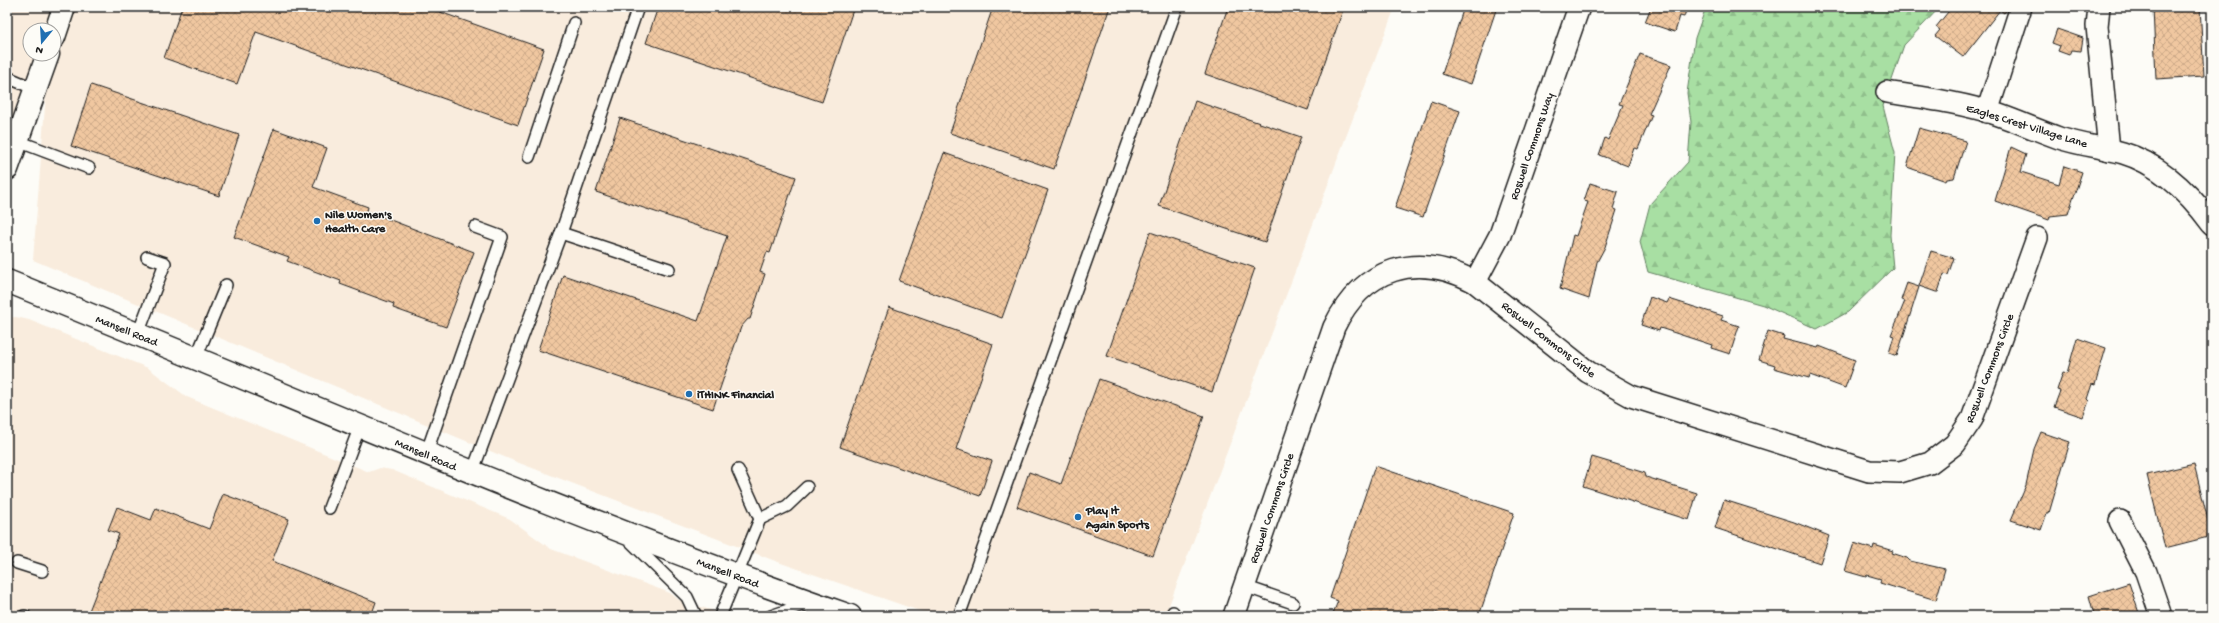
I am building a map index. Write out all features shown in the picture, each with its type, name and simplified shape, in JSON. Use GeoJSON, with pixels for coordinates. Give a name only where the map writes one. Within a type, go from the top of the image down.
{"type":"FeatureCollection","features":[{"type":"Feature","properties":{"kind":"main road"},"geometry":{"type":"LineString","coordinates":[[59,22],[64,7]]}},
{"type":"Feature","properties":{"kind":"main road"},"geometry":{"type":"LineString","coordinates":[[7,169],[12,139],[36,89],[45,62]]}},
{"type":"Feature","properties":{"kind":"main road","name":"Mansell Road"},"geometry":{"type":"LineString","coordinates":[[7,281],[472,473],[735,576],[850,616]]}},
{"type":"Feature","properties":{"kind":"street","name":"Roswell Commons Way"},"geometry":{"type":"LineString","coordinates":[[1475,282],[1500,236],[1579,7]]}},
{"type":"Feature","properties":{"kind":"street"},"geometry":{"type":"LineString","coordinates":[[1987,112],[2021,7]]}},
{"type":"Feature","properties":{"kind":"street"},"geometry":{"type":"LineString","coordinates":[[2099,7],[2097,26],[2109,150]]}},
{"type":"Feature","properties":{"kind":"street","name":"Eagles Crest Village Lane"},"geometry":{"type":"LineString","coordinates":[[1887,92],[1951,102],[1987,112],[2060,138],[2125,154],[2153,167],[2177,185],[2199,206],[2212,224]]}},
{"type":"Feature","properties":{"kind":"street","name":"Roswell Commons Circle"},"geometry":{"type":"LineString","coordinates":[[1234,616],[1334,326],[1342,309],[1354,294],[1370,281],[1402,267],[1422,265],[1440,267],[1457,272],[1475,282],[1588,372],[1631,396],[1869,471],[1900,472],[1930,463],[1955,444],[1972,419],[2036,238]]}},
{"type":"Feature","properties":{"kind":"street"},"geometry":{"type":"LineString","coordinates":[[2120,522],[2146,572],[2161,616]]}},
{"type":"Feature","properties":{"kind":"lane"},"geometry":{"type":"LineString","coordinates":[[472,473],[561,233],[638,7]]}},
{"type":"Feature","properties":{"kind":"lane"},"geometry":{"type":"LineString","coordinates":[[959,616],[1177,7]]}},
{"type":"Feature","properties":{"kind":"lane"},"geometry":{"type":"LineString","coordinates":[[529,156],[574,23]]}},
{"type":"Feature","properties":{"kind":"lane"},"geometry":{"type":"LineString","coordinates":[[7,76],[36,89]]}},
{"type":"Feature","properties":{"kind":"lane"},"geometry":{"type":"LineString","coordinates":[[12,139],[89,168]]}},
{"type":"Feature","properties":{"kind":"lane"},"geometry":{"type":"LineString","coordinates":[[426,454],[502,237],[475,227]]}},
{"type":"Feature","properties":{"kind":"lane"},"geometry":{"type":"LineString","coordinates":[[561,233],[669,269]]}},
{"type":"Feature","properties":{"kind":"lane"},"geometry":{"type":"LineString","coordinates":[[138,334],[165,263],[147,257]]}},
{"type":"Feature","properties":{"kind":"lane"},"geometry":{"type":"LineString","coordinates":[[196,358],[226,285]]}},
{"type":"Feature","properties":{"kind":"lane"},"geometry":{"type":"LineString","coordinates":[[329,508],[360,426]]}},
{"type":"Feature","properties":{"kind":"lane"},"geometry":{"type":"LineString","coordinates":[[738,470],[760,519]]}},
{"type":"Feature","properties":{"kind":"lane"},"geometry":{"type":"LineString","coordinates":[[720,616],[735,576],[760,519],[787,506],[808,487]]}},
{"type":"Feature","properties":{"kind":"lane"},"geometry":{"type":"LineString","coordinates":[[620,531],[687,597],[696,616]]}},
{"type":"Feature","properties":{"kind":"lane"},"geometry":{"type":"LineString","coordinates":[[17,563],[42,571]]}},
{"type":"Feature","properties":{"kind":"lane"},"geometry":{"type":"LineString","coordinates":[[1244,586],[1293,603]]}},
{"type":"Feature","properties":{"kind":"lane"},"geometry":{"type":"LineString","coordinates":[[770,616],[810,602]]}},
{"type":"Feature","properties":{"kind":"shaded area"},"geometry":{"type":"Polygon","coordinates":[[[7,7],[1395,7],[1165,616],[934,616],[778,562],[514,461],[33,260],[46,93],[7,139],[7,7]]]}},
{"type":"Feature","properties":{"kind":"shaded area"},"geometry":{"type":"Polygon","coordinates":[[[16,317],[29,320],[148,368],[187,397],[369,472],[380,468],[392,470],[510,519],[551,549],[670,593],[679,600],[730,616],[7,616],[7,318],[16,317]]]}},
{"type":"Feature","properties":{"kind":"green space"},"geometry":{"type":"Polygon","coordinates":[[[1706,7],[1940,7],[1904,45],[1883,106],[1895,153],[1890,235],[1893,268],[1848,312],[1817,329],[1763,305],[1648,272],[1640,242],[1650,204],[1688,162],[1691,122],[1687,93],[1695,38],[1706,7]]]}},
{"type":"Feature","properties":{"kind":"building"},"geometry":{"type":"Polygon","coordinates":[[[182,7],[426,7],[544,49],[518,125],[256,32],[237,84],[164,58],[182,7]]]}},
{"type":"Feature","properties":{"kind":"building"},"geometry":{"type":"Polygon","coordinates":[[[658,7],[854,7],[822,102],[646,43],[658,7]]]}},
{"type":"Feature","properties":{"kind":"building"},"geometry":{"type":"Polygon","coordinates":[[[993,7],[1110,7],[1054,169],[950,133],[993,7]]]}},
{"type":"Feature","properties":{"kind":"building"},"geometry":{"type":"Polygon","coordinates":[[[1228,7],[1344,7],[1308,110],[1205,74],[1228,7]]]}},
{"type":"Feature","properties":{"kind":"building"},"geometry":{"type":"Polygon","coordinates":[[[1464,7],[1497,7],[1471,84],[1442,74],[1464,7]]]}},
{"type":"Feature","properties":{"kind":"building"},"geometry":{"type":"Polygon","coordinates":[[[1651,7],[1687,7],[1684,17],[1680,16],[1675,32],[1645,22],[1651,7]]]}},
{"type":"Feature","properties":{"kind":"building"},"geometry":{"type":"Polygon","coordinates":[[[1952,7],[2009,7],[2004,13],[2000,10],[1963,57],[1935,36],[1940,30],[1936,27],[1952,7]]]}},
{"type":"Feature","properties":{"kind":"building"},"geometry":{"type":"Polygon","coordinates":[[[2153,7],[2200,7],[2204,76],[2156,79],[2153,7]]]}},
{"type":"Feature","properties":{"kind":"building"},"geometry":{"type":"Polygon","coordinates":[[[2057,29],[2083,38],[2081,51],[2071,50],[2069,55],[2058,51],[2060,46],[2052,43],[2057,29]]]}},
{"type":"Feature","properties":{"kind":"building"},"geometry":{"type":"Polygon","coordinates":[[[1640,54],[1671,65],[1649,114],[1652,115],[1638,149],[1634,148],[1628,166],[1599,155],[1605,138],[1608,140],[1623,105],[1619,104],[1640,54]]]}},
{"type":"Feature","properties":{"kind":"building"},"geometry":{"type":"Polygon","coordinates":[[[91,85],[239,135],[219,196],[71,146],[91,85]]]}},
{"type":"Feature","properties":{"kind":"building"},"geometry":{"type":"Polygon","coordinates":[[[1195,101],[1301,137],[1265,242],[1159,206],[1195,101]]]}},
{"type":"Feature","properties":{"kind":"building"},"geometry":{"type":"Polygon","coordinates":[[[1431,101],[1460,111],[1423,217],[1395,208],[1431,101]]]}},
{"type":"Feature","properties":{"kind":"building"},"geometry":{"type":"Polygon","coordinates":[[[620,118],[796,177],[770,253],[767,252],[760,272],[765,274],[750,319],[748,319],[741,327],[713,409],[538,350],[563,275],[698,321],[727,236],[596,192],[620,118]]]}},
{"type":"Feature","properties":{"kind":"building"},"geometry":{"type":"Polygon","coordinates":[[[1919,128],[1966,141],[1954,178],[1947,179],[1946,181],[1907,167],[1919,128]]]}},
{"type":"Feature","properties":{"kind":"building","name":"Nile Women's Health Care"},"geometry":{"type":"Polygon","coordinates":[[[274,129],[327,148],[313,187],[368,207],[367,211],[474,252],[446,327],[393,308],[394,304],[340,284],[341,281],[287,261],[289,257],[234,237],[274,129]]]}},
{"type":"Feature","properties":{"kind":"building"},"geometry":{"type":"Polygon","coordinates":[[[2011,147],[2026,154],[2021,172],[2059,184],[2064,166],[2082,172],[2068,214],[2050,216],[2049,220],[1995,201],[2011,147]]]}},
{"type":"Feature","properties":{"kind":"building"},"geometry":{"type":"Polygon","coordinates":[[[944,153],[1048,190],[1002,318],[899,281],[944,153]]]}},
{"type":"Feature","properties":{"kind":"building"},"geometry":{"type":"Polygon","coordinates":[[[1590,183],[1618,192],[1613,209],[1617,210],[1605,247],[1597,262],[1589,299],[1560,289],[1573,235],[1576,236],[1588,202],[1584,201],[1590,183]]]}},
{"type":"Feature","properties":{"kind":"building"},"geometry":{"type":"Polygon","coordinates":[[[1150,232],[1255,268],[1212,392],[1107,356],[1150,232]]]}},
{"type":"Feature","properties":{"kind":"building"},"geometry":{"type":"Polygon","coordinates":[[[1931,251],[1954,258],[1948,275],[1944,274],[1938,292],[1919,286],[1931,251]]]}},
{"type":"Feature","properties":{"kind":"building"},"geometry":{"type":"Polygon","coordinates":[[[1907,283],[1919,287],[1897,356],[1889,353],[1894,336],[1891,335],[1905,301],[1901,300],[1907,283]]]}},
{"type":"Feature","properties":{"kind":"building"},"geometry":{"type":"Polygon","coordinates":[[[1650,297],[1667,303],[1669,299],[1723,316],[1721,320],[1739,326],[1730,354],[1711,348],[1712,345],[1660,328],[1659,331],[1641,325],[1650,297]]]}},
{"type":"Feature","properties":{"kind":"building"},"geometry":{"type":"Polygon","coordinates":[[[889,307],[993,344],[956,449],[992,461],[980,496],[840,447],[889,307]]]}},
{"type":"Feature","properties":{"kind":"building"},"geometry":{"type":"Polygon","coordinates":[[[1768,331],[1784,336],[1783,339],[1818,348],[1819,346],[1855,360],[1845,388],[1810,375],[1809,378],[1774,368],[1775,365],[1759,360],[1768,331]]]}},
{"type":"Feature","properties":{"kind":"building"},"geometry":{"type":"Polygon","coordinates":[[[2077,338],[2106,348],[2095,385],[2092,384],[2087,399],[2089,401],[2083,417],[2054,407],[2060,391],[2057,390],[2063,372],[2067,373],[2077,338]]]}},
{"type":"Feature","properties":{"kind":"building"},"geometry":{"type":"Polygon","coordinates":[[[1099,379],[1204,416],[1153,556],[1017,507],[1029,472],[1061,484],[1099,379]]]}},
{"type":"Feature","properties":{"kind":"building"},"geometry":{"type":"Polygon","coordinates":[[[2041,432],[2070,442],[2049,513],[2047,513],[2041,530],[2011,520],[2026,485],[2034,449],[2041,432]]]}},
{"type":"Feature","properties":{"kind":"building"},"geometry":{"type":"Polygon","coordinates":[[[1592,457],[1645,473],[1646,477],[1697,493],[1689,520],[1583,486],[1592,457]]]}},
{"type":"Feature","properties":{"kind":"building"},"geometry":{"type":"Polygon","coordinates":[[[2194,464],[2212,536],[2165,548],[2147,475],[2194,464]]]}},
{"type":"Feature","properties":{"kind":"building"},"geometry":{"type":"Polygon","coordinates":[[[1375,466],[1514,513],[1479,616],[1447,616],[1435,612],[1433,616],[1332,616],[1338,601],[1330,598],[1375,466]]]}},
{"type":"Feature","properties":{"kind":"building"},"geometry":{"type":"Polygon","coordinates":[[[223,494],[289,519],[272,561],[376,602],[371,616],[87,616],[119,534],[108,530],[117,507],[151,520],[156,508],[209,529],[223,494]]]}},
{"type":"Feature","properties":{"kind":"building"},"geometry":{"type":"Polygon","coordinates":[[[1724,500],[1794,522],[1829,536],[1820,563],[1715,528],[1724,500]]]}},
{"type":"Feature","properties":{"kind":"building"},"geometry":{"type":"Polygon","coordinates":[[[1854,543],[1873,549],[1874,545],[1893,551],[1892,553],[1907,558],[1910,561],[1945,569],[1936,600],[1880,583],[1881,579],[1867,575],[1866,577],[1845,571],[1854,543]]]}},
{"type":"Feature","properties":{"kind":"building"},"geometry":{"type":"Polygon","coordinates":[[[2129,583],[2140,616],[2090,616],[2094,614],[2089,596],[2129,583]]]}},
{"type":"Feature","properties":{"kind":"place","name":"Nile Women's Health Care"},"geometry":{"type":"Point","coordinates":[317,221]}},
{"type":"Feature","properties":{"kind":"place","name":"iTHINK Financial"},"geometry":{"type":"Point","coordinates":[689,394]}},
{"type":"Feature","properties":{"kind":"place","name":"Play It Again Sports"},"geometry":{"type":"Point","coordinates":[1078,517]}}]}
